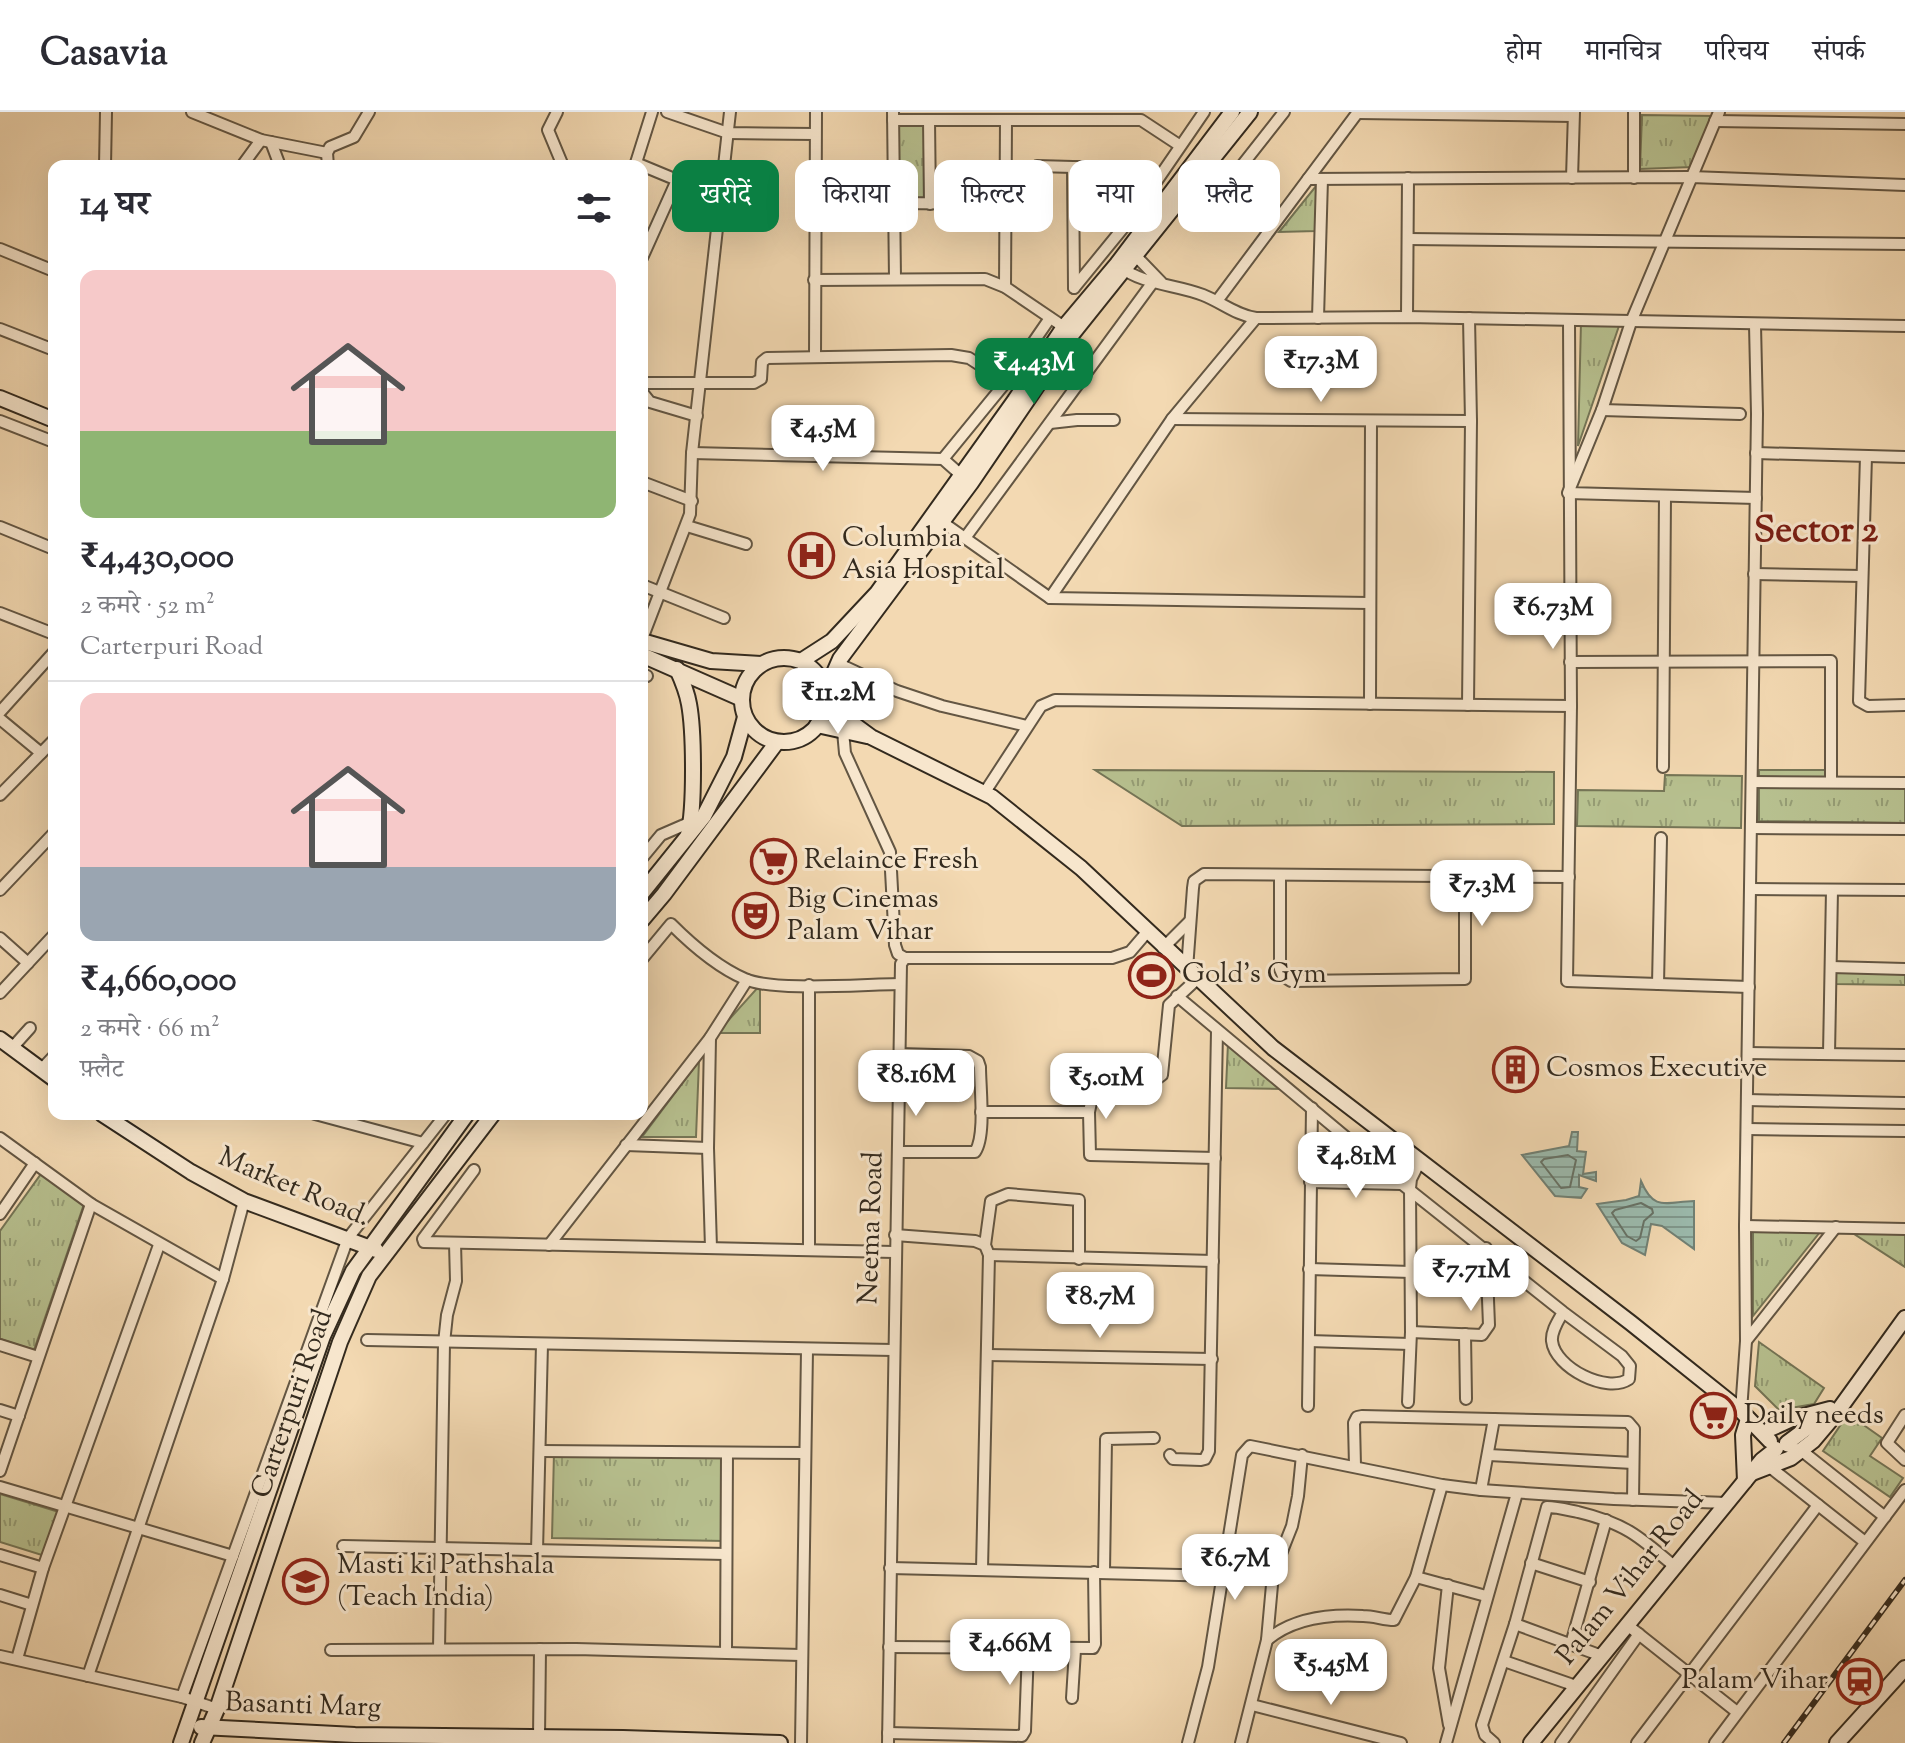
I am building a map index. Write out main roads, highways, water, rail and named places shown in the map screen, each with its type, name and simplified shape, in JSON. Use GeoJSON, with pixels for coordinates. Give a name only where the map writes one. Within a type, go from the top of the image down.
{"type":"FeatureCollection","features":[{"type":"Feature","properties":{"kind":"main road"},"geometry":{"type":"LineString","coordinates":[[745,717],[763,737],[777,742],[795,741],[809,734],[817,725],[824,714],[837,663],[942,522],[1232,112]]}},
{"type":"Feature","properties":{"kind":"main road"},"geometry":{"type":"LineString","coordinates":[[1132,252],[1250,112]]}},
{"type":"Feature","properties":{"kind":"main road"},"geometry":{"type":"LineString","coordinates":[[801,661],[832,641],[877,593],[1064,327],[1121,267]]}},
{"type":"Feature","properties":{"kind":"main road"},"geometry":{"type":"LineString","coordinates":[[0,389],[48,408]]}},
{"type":"Feature","properties":{"kind":"main road"},"geometry":{"type":"LineString","coordinates":[[0,398],[48,418]]}},
{"type":"Feature","properties":{"kind":"main road"},"geometry":{"type":"LineString","coordinates":[[648,642],[711,661],[761,664],[774,659],[801,661],[821,678],[826,697],[871,737]]}},
{"type":"Feature","properties":{"kind":"main road"},"geometry":{"type":"LineString","coordinates":[[648,657],[742,699]]}},
{"type":"Feature","properties":{"kind":"main road"},"geometry":{"type":"LineString","coordinates":[[648,886],[704,816],[721,783],[734,757],[745,717],[742,699],[747,679],[761,664]]}},
{"type":"Feature","properties":{"kind":"main road"},"geometry":{"type":"LineString","coordinates":[[677,669],[687,692],[690,712],[691,822],[687,839]]}},
{"type":"Feature","properties":{"kind":"main road"},"geometry":{"type":"LineString","coordinates":[[817,725],[871,737],[985,792],[1081,868],[1273,1048],[1631,1323],[1745,1415],[1753,1417],[1777,1440],[1792,1419],[1840,1404]]}},
{"type":"Feature","properties":{"kind":"main road"},"geometry":{"type":"LineString","coordinates":[[648,913],[777,742]]}},
{"type":"Feature","properties":{"kind":"main road"},"geometry":{"type":"LineString","coordinates":[[6,1044],[48,1075]]}},
{"type":"Feature","properties":{"kind":"main road","name":"Market Road."},"geometry":{"type":"LineString","coordinates":[[111,1120],[191,1172],[244,1201],[348,1238],[386,1256]]}},
{"type":"Feature","properties":{"kind":"main road","name":"Carterpuri Road"},"geometry":{"type":"LineString","coordinates":[[181,1743],[189,1724],[189,1700],[323,1336],[353,1271],[463,1120]]}},
{"type":"Feature","properties":{"kind":"main road","name":"Carterpuri Road"},"geometry":{"type":"LineString","coordinates":[[205,1736],[217,1709],[340,1342],[369,1276],[488,1120]]}},
{"type":"Feature","properties":{"kind":"main road"},"geometry":{"type":"LineString","coordinates":[[1766,1464],[1802,1451],[1821,1433],[1905,1318]]}},
{"type":"Feature","properties":{"kind":"main road","name":"Palam Vihar Road"},"geometry":{"type":"LineString","coordinates":[[1531,1743],[1748,1477],[1766,1464],[1777,1440],[1840,1404]]}},
{"type":"Feature","properties":{"kind":"main road"},"geometry":{"type":"LineString","coordinates":[[1745,1415],[1743,1435],[1748,1477]]}},
{"type":"Feature","properties":{"kind":"main road"},"geometry":{"type":"LineString","coordinates":[[1837,1743],[1905,1668]]}},
{"type":"Feature","properties":{"kind":"main road","name":"Basanti Marg"},"geometry":{"type":"LineString","coordinates":[[189,1724],[205,1736],[539,1737],[780,1743]]}},
{"type":"Feature","properties":{"kind":"water"},"geometry":{"type":"Polygon","coordinates":[[[1572,1132],[1578,1132],[1577,1151],[1586,1152],[1583,1174],[1596,1172],[1596,1181],[1579,1175],[1579,1187],[1587,1189],[1581,1198],[1555,1196],[1522,1155],[1569,1146],[1572,1132]]]}},
{"type":"Feature","properties":{"kind":"water"},"geometry":{"type":"Polygon","coordinates":[[[1641,1181],[1656,1201],[1694,1201],[1694,1249],[1662,1226],[1651,1224],[1645,1255],[1622,1243],[1597,1204],[1639,1196],[1641,1181]]]}},
{"type":"Feature","properties":{"kind":"railway"},"geometry":{"type":"LineString","coordinates":[[1784,1743],[1905,1580]]}},
{"type":"Feature","properties":{"kind":"place","name":"Columbia Asia Hospital"},"geometry":{"type":"Point","coordinates":[811,555]}},
{"type":"Feature","properties":{"kind":"place","name":"Relaince Fresh"},"geometry":{"type":"Point","coordinates":[773,861]}},
{"type":"Feature","properties":{"kind":"place","name":"Big Cinemas Palam Vihar"},"geometry":{"type":"Point","coordinates":[756,916]}},
{"type":"Feature","properties":{"kind":"place","name":"Gold's Gym"},"geometry":{"type":"Point","coordinates":[1151,975]}},
{"type":"Feature","properties":{"kind":"place","name":"Cosmos Executive"},"geometry":{"type":"Point","coordinates":[1515,1069]}},
{"type":"Feature","properties":{"kind":"place","name":"Daily needs"},"geometry":{"type":"Point","coordinates":[1713,1416]}},
{"type":"Feature","properties":{"kind":"place","name":"Masti ki Pathshala (Teach India)"},"geometry":{"type":"Point","coordinates":[306,1582]}},
{"type":"Feature","properties":{"kind":"place","name":"Palam Vihar"},"geometry":{"type":"Point","coordinates":[1859,1681]}},
{"type":"Feature","properties":{"kind":"district","name":"Sector 2"},"geometry":{"type":"Point","coordinates":[1816,532]}}]}
